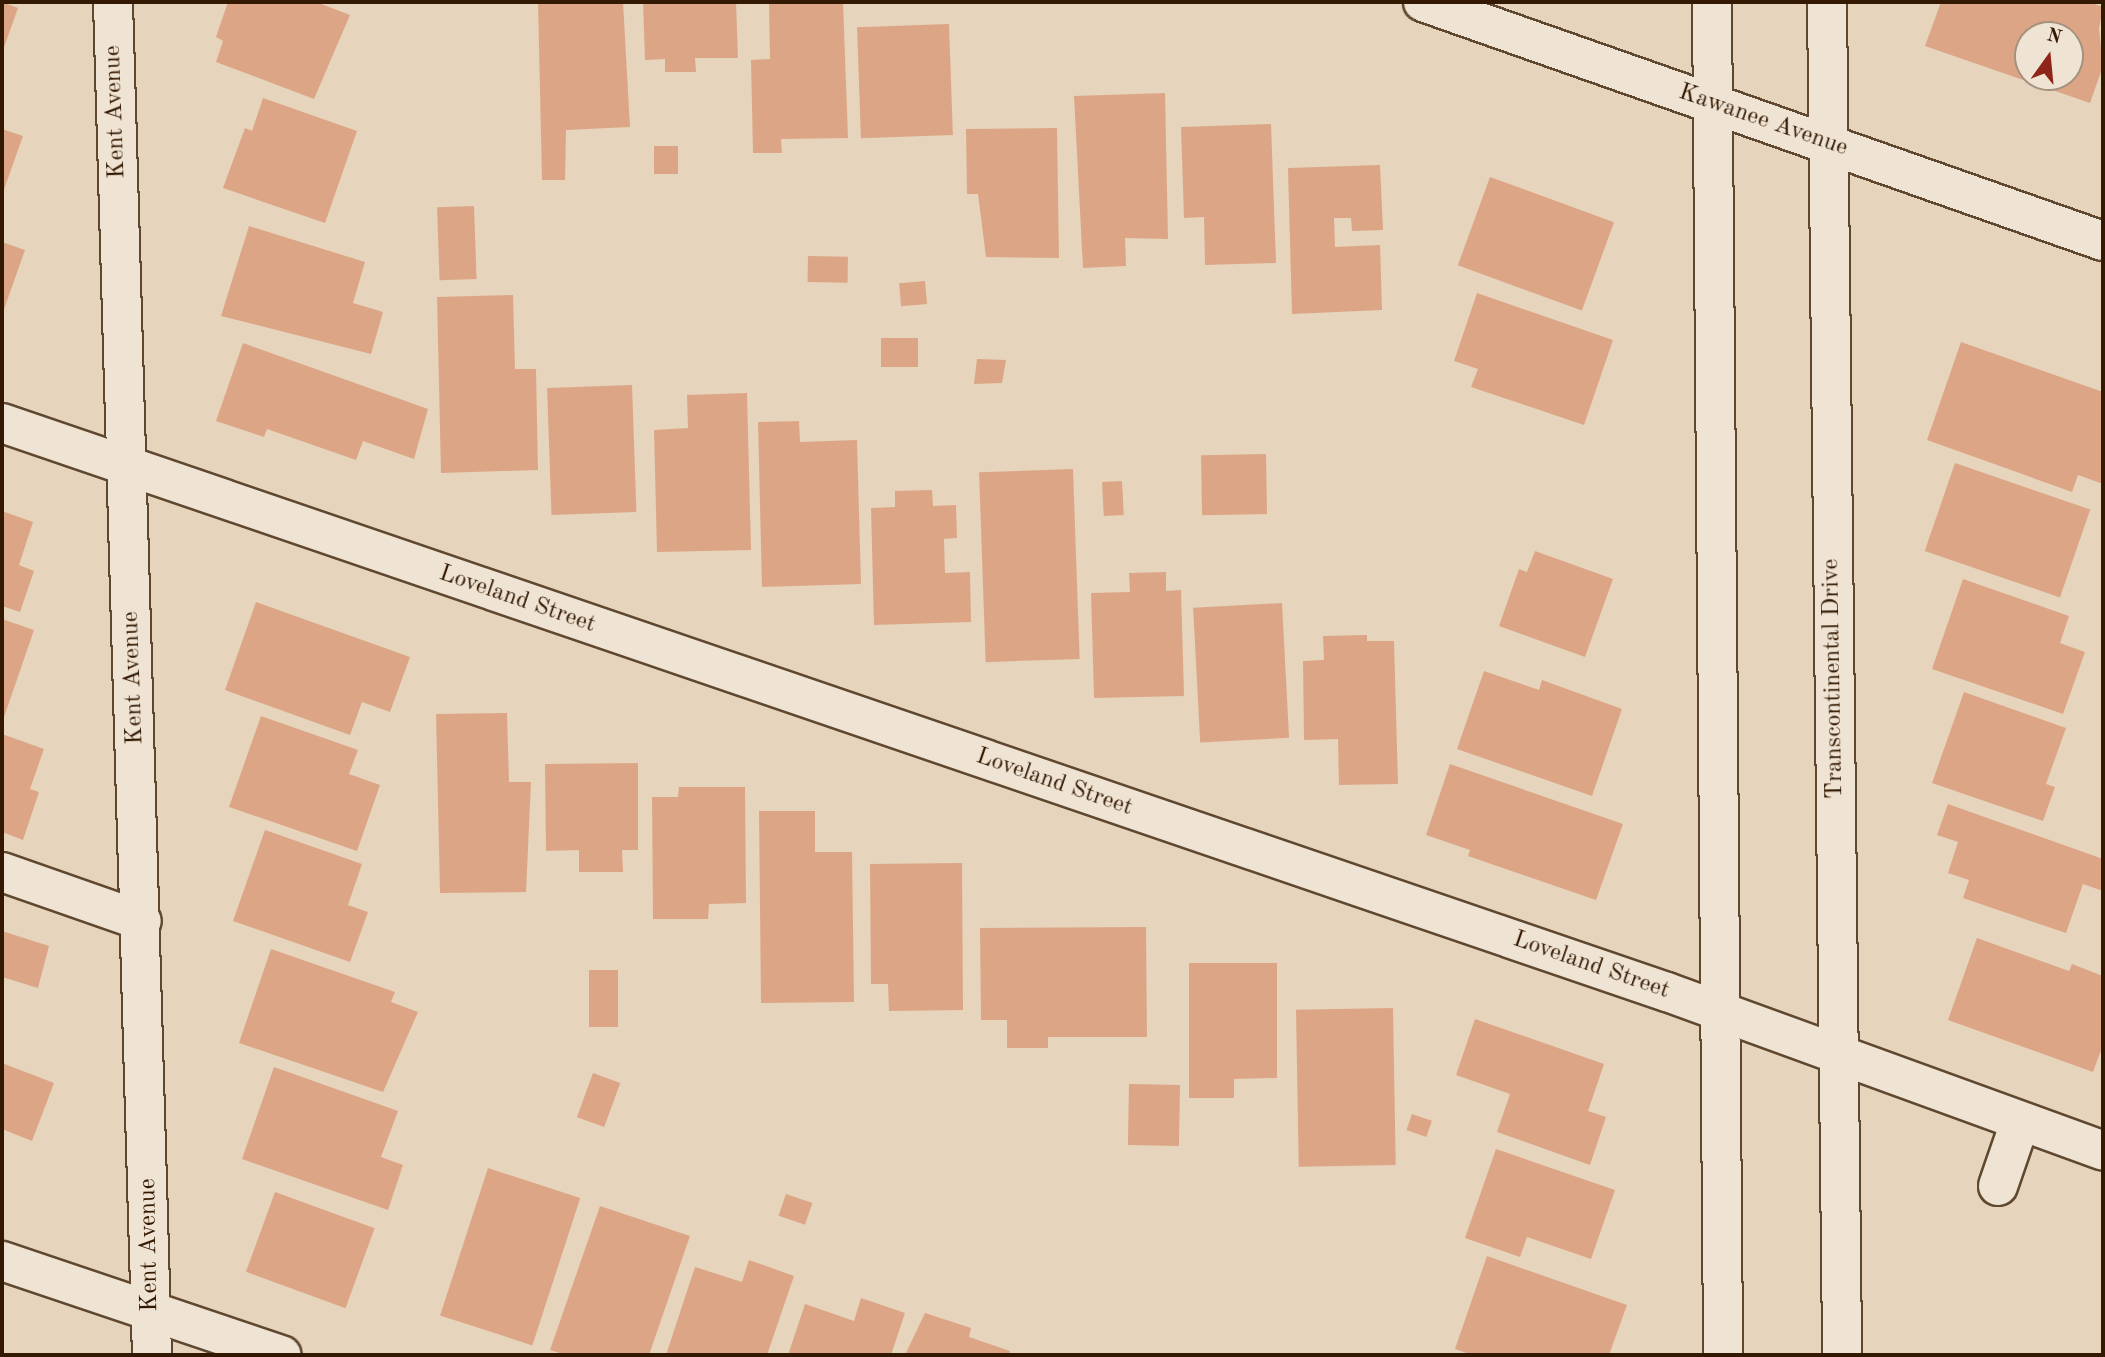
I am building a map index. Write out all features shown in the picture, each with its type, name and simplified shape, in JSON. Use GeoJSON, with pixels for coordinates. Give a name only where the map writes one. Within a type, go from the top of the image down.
{"type":"FeatureCollection","features":[{"type":"Feature","properties":{"kind":"street","name":"Kent Avenue"},"geometry":{"type":"LineString","coordinates":[[113,2],[142,921],[152,1355]]}},
{"type":"Feature","properties":{"kind":"street","name":"Kawanee Avenue"},"geometry":{"type":"LineString","coordinates":[[1423,2],[2103,241]]}},
{"type":"Feature","properties":{"kind":"street"},"geometry":{"type":"LineString","coordinates":[[1712,2],[1723,1355]]}},
{"type":"Feature","properties":{"kind":"street","name":"Transcontinental Drive"},"geometry":{"type":"LineString","coordinates":[[1826,2],[1842,1355]]}},
{"type":"Feature","properties":{"kind":"street","name":"Loveland Street"},"geometry":{"type":"LineString","coordinates":[[2,423],[1720,1011],[1838,1058],[2103,1151]]}},
{"type":"Feature","properties":{"kind":"street"},"geometry":{"type":"LineString","coordinates":[[2,872],[142,921]]}},
{"type":"Feature","properties":{"kind":"street"},"geometry":{"type":"LineString","coordinates":[[1998,1186],[2020,1122]]}},
{"type":"Feature","properties":{"kind":"street"},"geometry":{"type":"LineString","coordinates":[[2,1261],[282,1355]]}},
{"type":"Feature","properties":{"kind":"building"},"geometry":{"type":"Polygon","coordinates":[[[2,2],[18,8],[2,53],[2,2]]]}},
{"type":"Feature","properties":{"kind":"building"},"geometry":{"type":"Polygon","coordinates":[[[228,2],[316,2],[350,15],[314,99],[216,62],[223,41],[216,37],[228,2]]]}},
{"type":"Feature","properties":{"kind":"building"},"geometry":{"type":"Polygon","coordinates":[[[538,2],[623,2],[630,127],[566,130],[565,180],[542,180],[538,2]]]}},
{"type":"Feature","properties":{"kind":"building"},"geometry":{"type":"Polygon","coordinates":[[[643,2],[736,2],[738,58],[695,58],[696,72],[665,72],[665,59],[645,60],[643,2]]]}},
{"type":"Feature","properties":{"kind":"building"},"geometry":{"type":"Polygon","coordinates":[[[769,2],[843,2],[848,138],[781,139],[782,153],[753,153],[751,60],[770,59],[769,2]]]}},
{"type":"Feature","properties":{"kind":"building"},"geometry":{"type":"Polygon","coordinates":[[[1941,2],[2089,2],[2103,7],[2099,29],[2103,66],[2090,103],[2055,91],[2084,91],[2084,21],[2014,21],[2014,77],[1925,46],[1941,2]]]}},
{"type":"Feature","properties":{"kind":"building"},"geometry":{"type":"Polygon","coordinates":[[[949,24],[953,135],[861,138],[857,27],[949,24]]]}},
{"type":"Feature","properties":{"kind":"building"},"geometry":{"type":"Polygon","coordinates":[[[1165,93],[1168,239],[1125,238],[1126,266],[1083,268],[1074,96],[1165,93]]]}},
{"type":"Feature","properties":{"kind":"building"},"geometry":{"type":"Polygon","coordinates":[[[263,98],[357,131],[325,223],[223,188],[245,128],[252,131],[263,98]]]}},
{"type":"Feature","properties":{"kind":"building"},"geometry":{"type":"Polygon","coordinates":[[[1271,124],[1276,263],[1205,265],[1204,217],[1184,218],[1181,127],[1271,124]]]}},
{"type":"Feature","properties":{"kind":"building"},"geometry":{"type":"Polygon","coordinates":[[[1057,128],[1059,258],[986,257],[978,194],[967,194],[966,129],[1057,128]]]}},
{"type":"Feature","properties":{"kind":"building"},"geometry":{"type":"Polygon","coordinates":[[[2,129],[23,136],[2,195],[2,129]]]}},
{"type":"Feature","properties":{"kind":"building"},"geometry":{"type":"Polygon","coordinates":[[[654,146],[678,146],[678,174],[654,174],[654,146]]]}},
{"type":"Feature","properties":{"kind":"building"},"geometry":{"type":"Polygon","coordinates":[[[1380,165],[1383,230],[1352,231],[1351,218],[1334,218],[1335,247],[1380,245],[1382,310],[1292,314],[1288,168],[1380,165]]]}},
{"type":"Feature","properties":{"kind":"building"},"geometry":{"type":"Polygon","coordinates":[[[1490,177],[1614,222],[1582,310],[1458,265],[1490,177]]]}},
{"type":"Feature","properties":{"kind":"building"},"geometry":{"type":"Polygon","coordinates":[[[474,206],[477,279],[440,280],[437,207],[474,206]]]}},
{"type":"Feature","properties":{"kind":"building"},"geometry":{"type":"Polygon","coordinates":[[[249,226],[365,262],[353,303],[383,312],[371,354],[221,316],[249,226]]]}},
{"type":"Feature","properties":{"kind":"building"},"geometry":{"type":"Polygon","coordinates":[[[2,242],[25,250],[2,315],[2,242]]]}},
{"type":"Feature","properties":{"kind":"building"},"geometry":{"type":"Polygon","coordinates":[[[808,256],[848,257],[848,283],[808,282],[808,256]]]}},
{"type":"Feature","properties":{"kind":"building"},"geometry":{"type":"Polygon","coordinates":[[[925,281],[927,304],[901,306],[899,283],[925,281]]]}},
{"type":"Feature","properties":{"kind":"building"},"geometry":{"type":"Polygon","coordinates":[[[1477,293],[1613,340],[1584,425],[1471,387],[1478,369],[1454,361],[1477,293]]]}},
{"type":"Feature","properties":{"kind":"building"},"geometry":{"type":"Polygon","coordinates":[[[513,295],[515,369],[536,369],[538,470],[441,473],[437,297],[513,295]]]}},
{"type":"Feature","properties":{"kind":"building"},"geometry":{"type":"Polygon","coordinates":[[[881,338],[918,338],[918,367],[881,367],[881,338]]]}},
{"type":"Feature","properties":{"kind":"building"},"geometry":{"type":"Polygon","coordinates":[[[1961,342],[2103,392],[2103,484],[2078,475],[2072,492],[1927,440],[1961,342]]]}},
{"type":"Feature","properties":{"kind":"building"},"geometry":{"type":"Polygon","coordinates":[[[243,343],[428,409],[414,459],[363,441],[356,460],[267,429],[264,437],[216,421],[243,343]]]}},
{"type":"Feature","properties":{"kind":"building"},"geometry":{"type":"Polygon","coordinates":[[[977,359],[1006,360],[1002,383],[974,384],[977,359]]]}},
{"type":"Feature","properties":{"kind":"building"},"geometry":{"type":"Polygon","coordinates":[[[632,385],[636,512],[551,515],[547,388],[632,385]]]}},
{"type":"Feature","properties":{"kind":"building"},"geometry":{"type":"Polygon","coordinates":[[[747,393],[751,550],[657,552],[654,430],[688,428],[687,395],[747,393]]]}},
{"type":"Feature","properties":{"kind":"building"},"geometry":{"type":"Polygon","coordinates":[[[799,421],[800,442],[857,440],[861,584],[762,587],[758,422],[799,421]]]}},
{"type":"Feature","properties":{"kind":"building"},"geometry":{"type":"Polygon","coordinates":[[[1266,454],[1267,514],[1202,515],[1201,455],[1266,454]]]}},
{"type":"Feature","properties":{"kind":"building"},"geometry":{"type":"Polygon","coordinates":[[[1955,463],[2090,510],[2060,597],[1925,551],[1955,463]]]}},
{"type":"Feature","properties":{"kind":"building"},"geometry":{"type":"Polygon","coordinates":[[[1073,469],[1080,659],[986,662],[979,472],[1073,469]]]}},
{"type":"Feature","properties":{"kind":"building"},"geometry":{"type":"Polygon","coordinates":[[[1122,481],[1124,515],[1104,516],[1102,482],[1122,481]]]}},
{"type":"Feature","properties":{"kind":"building"},"geometry":{"type":"Polygon","coordinates":[[[932,490],[933,506],[956,505],[957,538],[944,539],[945,573],[970,572],[971,622],[874,625],[871,508],[895,507],[895,491],[932,490]]]}},
{"type":"Feature","properties":{"kind":"building"},"geometry":{"type":"Polygon","coordinates":[[[2,511],[33,522],[19,565],[34,571],[20,612],[2,606],[2,511]]]}},
{"type":"Feature","properties":{"kind":"building"},"geometry":{"type":"Polygon","coordinates":[[[1535,551],[1613,579],[1585,657],[1499,626],[1519,569],[1527,572],[1535,551]]]}},
{"type":"Feature","properties":{"kind":"building"},"geometry":{"type":"Polygon","coordinates":[[[1166,572],[1166,591],[1181,590],[1184,696],[1094,698],[1091,593],[1130,592],[1129,573],[1166,572]]]}},
{"type":"Feature","properties":{"kind":"building"},"geometry":{"type":"Polygon","coordinates":[[[1963,579],[2069,616],[2060,643],[2085,652],[2063,714],[1932,669],[1963,579]]]}},
{"type":"Feature","properties":{"kind":"building"},"geometry":{"type":"Polygon","coordinates":[[[256,602],[410,657],[390,712],[362,702],[350,735],[225,690],[256,602]]]}},
{"type":"Feature","properties":{"kind":"building"},"geometry":{"type":"Polygon","coordinates":[[[1282,603],[1289,738],[1200,742],[1193,608],[1282,603]]]}},
{"type":"Feature","properties":{"kind":"building"},"geometry":{"type":"Polygon","coordinates":[[[2,619],[34,630],[2,723],[2,619]]]}},
{"type":"Feature","properties":{"kind":"building"},"geometry":{"type":"Polygon","coordinates":[[[1367,635],[1367,641],[1394,641],[1398,784],[1339,785],[1338,739],[1304,740],[1303,661],[1324,660],[1323,636],[1367,635]]]}},
{"type":"Feature","properties":{"kind":"building"},"geometry":{"type":"Polygon","coordinates":[[[1484,671],[1539,690],[1542,680],[1622,709],[1592,796],[1457,749],[1484,671]]]}},
{"type":"Feature","properties":{"kind":"building"},"geometry":{"type":"Polygon","coordinates":[[[1964,692],[2066,728],[2046,784],[2055,787],[2043,821],[1932,783],[1964,692]]]}},
{"type":"Feature","properties":{"kind":"building"},"geometry":{"type":"Polygon","coordinates":[[[507,713],[509,782],[531,782],[526,892],[440,893],[436,714],[507,713]]]}},
{"type":"Feature","properties":{"kind":"building"},"geometry":{"type":"Polygon","coordinates":[[[261,716],[358,750],[349,774],[380,785],[357,851],[229,807],[261,716]]]}},
{"type":"Feature","properties":{"kind":"building"},"geometry":{"type":"Polygon","coordinates":[[[2,734],[44,749],[30,789],[39,792],[23,840],[2,832],[2,734]]]}},
{"type":"Feature","properties":{"kind":"building"},"geometry":{"type":"Polygon","coordinates":[[[638,763],[638,850],[622,850],[623,872],[579,872],[579,850],[546,851],[545,764],[638,763]]]}},
{"type":"Feature","properties":{"kind":"building"},"geometry":{"type":"Polygon","coordinates":[[[1450,764],[1623,824],[1596,900],[1468,856],[1470,850],[1426,835],[1450,764]]]}},
{"type":"Feature","properties":{"kind":"building"},"geometry":{"type":"Polygon","coordinates":[[[679,787],[745,787],[746,903],[709,904],[708,919],[653,919],[652,797],[678,797],[679,787]]]}},
{"type":"Feature","properties":{"kind":"building"},"geometry":{"type":"Polygon","coordinates":[[[1948,804],[2103,859],[2103,891],[2083,884],[2066,933],[1963,898],[1969,880],[1948,873],[1958,842],[1937,835],[1948,804]]]}},
{"type":"Feature","properties":{"kind":"building"},"geometry":{"type":"Polygon","coordinates":[[[759,811],[815,811],[815,852],[852,852],[854,1002],[761,1003],[759,811]]]}},
{"type":"Feature","properties":{"kind":"building"},"geometry":{"type":"Polygon","coordinates":[[[265,830],[362,864],[348,905],[368,912],[350,962],[233,921],[265,830]]]}},
{"type":"Feature","properties":{"kind":"building"},"geometry":{"type":"Polygon","coordinates":[[[962,863],[963,1010],[889,1011],[888,984],[871,984],[870,864],[962,863]]]}},
{"type":"Feature","properties":{"kind":"building"},"geometry":{"type":"Polygon","coordinates":[[[1146,927],[1147,1037],[1048,1037],[1048,1048],[1007,1048],[1007,1020],[981,1020],[980,928],[1146,927]]]}},
{"type":"Feature","properties":{"kind":"building"},"geometry":{"type":"Polygon","coordinates":[[[2,931],[49,946],[38,988],[2,977],[2,931]]]}},
{"type":"Feature","properties":{"kind":"building"},"geometry":{"type":"Polygon","coordinates":[[[1977,938],[2069,971],[2072,964],[2103,976],[2103,1045],[2093,1072],[1948,1020],[1977,938]]]}},
{"type":"Feature","properties":{"kind":"building"},"geometry":{"type":"Polygon","coordinates":[[[271,949],[395,992],[391,1002],[418,1012],[383,1092],[239,1043],[271,949]]]}},
{"type":"Feature","properties":{"kind":"building"},"geometry":{"type":"Polygon","coordinates":[[[1189,963],[1277,963],[1277,1078],[1234,1079],[1234,1098],[1189,1098],[1189,963]]]}},
{"type":"Feature","properties":{"kind":"building"},"geometry":{"type":"Polygon","coordinates":[[[589,970],[618,970],[618,1027],[589,1027],[589,970]]]}},
{"type":"Feature","properties":{"kind":"building"},"geometry":{"type":"Polygon","coordinates":[[[1393,1008],[1396,1165],[1299,1167],[1296,1010],[1393,1008]]]}},
{"type":"Feature","properties":{"kind":"building"},"geometry":{"type":"Polygon","coordinates":[[[1475,1019],[1604,1064],[1588,1111],[1606,1117],[1590,1165],[1497,1132],[1510,1094],[1456,1075],[1475,1019]]]}},
{"type":"Feature","properties":{"kind":"building"},"geometry":{"type":"Polygon","coordinates":[[[2,1063],[54,1083],[32,1141],[2,1129],[2,1063]]]}},
{"type":"Feature","properties":{"kind":"building"},"geometry":{"type":"Polygon","coordinates":[[[274,1067],[398,1111],[381,1157],[403,1165],[388,1210],[242,1159],[274,1067]]]}},
{"type":"Feature","properties":{"kind":"building"},"geometry":{"type":"Polygon","coordinates":[[[593,1073],[620,1083],[604,1127],[577,1117],[593,1073]]]}},
{"type":"Feature","properties":{"kind":"building"},"geometry":{"type":"Polygon","coordinates":[[[1129,1084],[1180,1085],[1179,1146],[1128,1145],[1129,1084]]]}},
{"type":"Feature","properties":{"kind":"building"},"geometry":{"type":"Polygon","coordinates":[[[1412,1114],[1432,1121],[1426,1137],[1406,1130],[1412,1114]]]}},
{"type":"Feature","properties":{"kind":"building"},"geometry":{"type":"Polygon","coordinates":[[[1496,1149],[1615,1190],[1591,1259],[1527,1237],[1520,1257],[1465,1238],[1496,1149]]]}},
{"type":"Feature","properties":{"kind":"building"},"geometry":{"type":"Polygon","coordinates":[[[488,1168],[580,1198],[532,1345],[440,1315],[488,1168]]]}},
{"type":"Feature","properties":{"kind":"building"},"geometry":{"type":"Polygon","coordinates":[[[275,1192],[375,1228],[346,1308],[246,1272],[275,1192]]]}},
{"type":"Feature","properties":{"kind":"building"},"geometry":{"type":"Polygon","coordinates":[[[786,1194],[812,1203],[805,1225],[779,1216],[786,1194]]]}},
{"type":"Feature","properties":{"kind":"building"},"geometry":{"type":"Polygon","coordinates":[[[600,1206],[690,1236],[649,1355],[566,1355],[550,1350],[600,1206]]]}},
{"type":"Feature","properties":{"kind":"building"},"geometry":{"type":"Polygon","coordinates":[[[1487,1256],[1627,1305],[1609,1355],[1472,1355],[1455,1349],[1487,1256]]]}},
{"type":"Feature","properties":{"kind":"building"},"geometry":{"type":"Polygon","coordinates":[[[749,1260],[794,1276],[767,1355],[666,1355],[695,1267],[742,1282],[749,1260]]]}},
{"type":"Feature","properties":{"kind":"building"},"geometry":{"type":"Polygon","coordinates":[[[861,1298],[905,1313],[891,1355],[788,1355],[805,1304],[854,1321],[861,1298]]]}},
{"type":"Feature","properties":{"kind":"building"},"geometry":{"type":"Polygon","coordinates":[[[925,1313],[971,1328],[969,1337],[1010,1351],[1009,1355],[905,1355],[925,1313]]]}}]}
